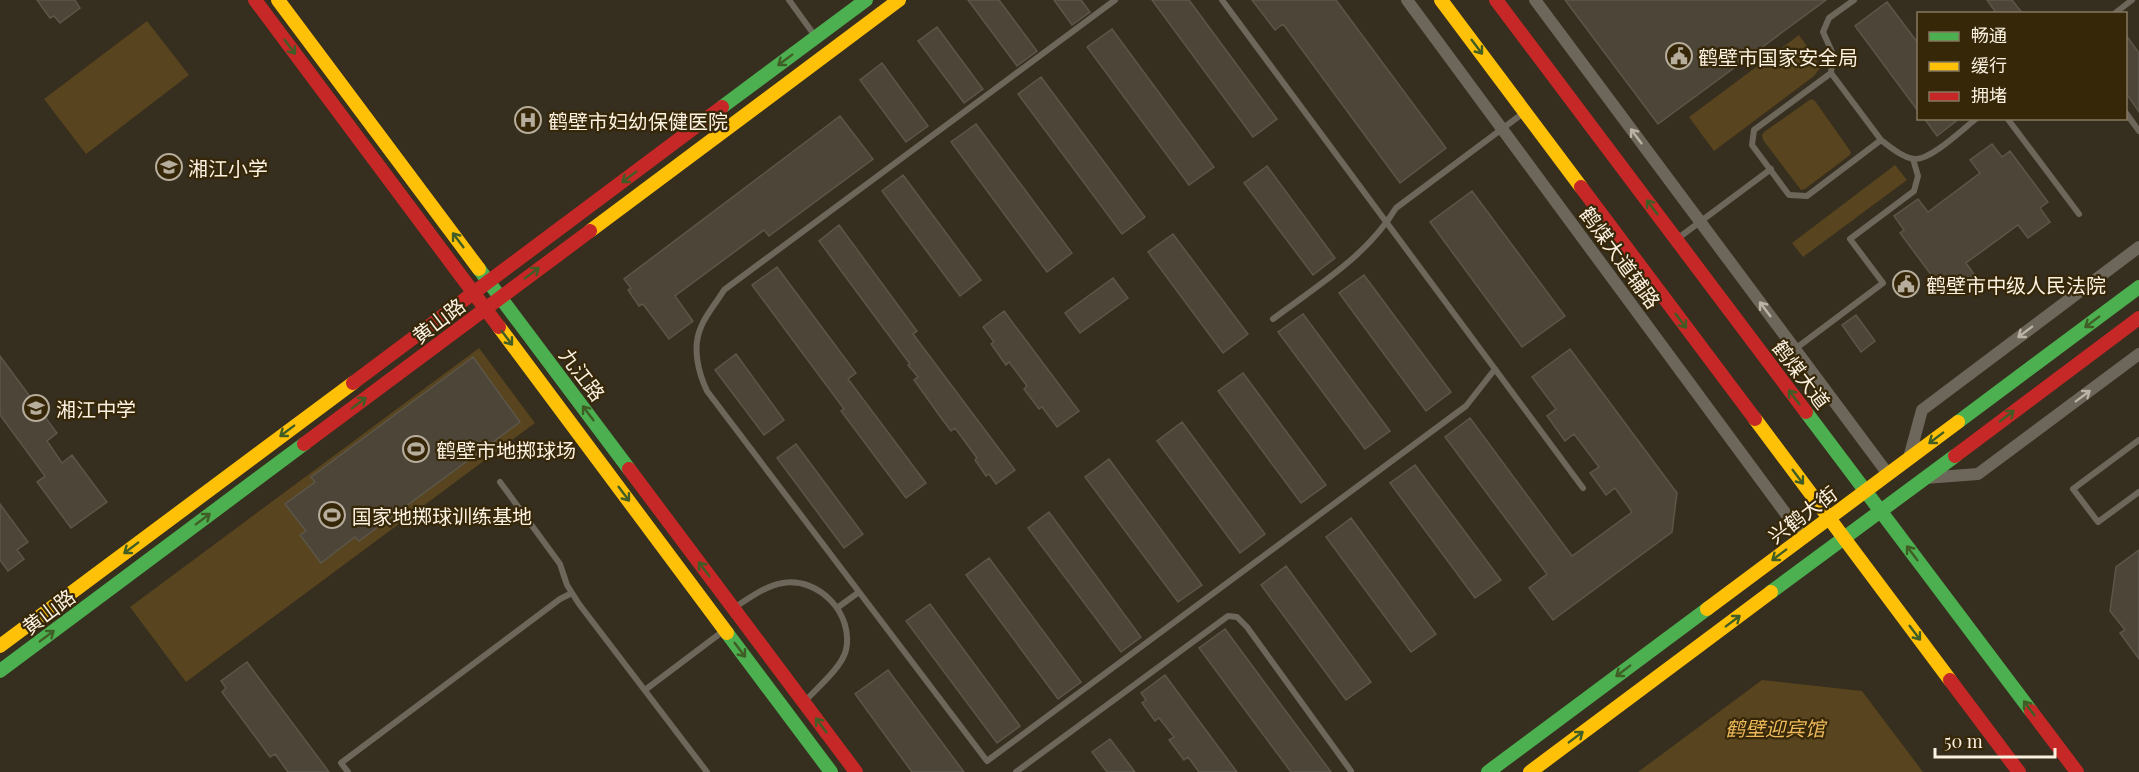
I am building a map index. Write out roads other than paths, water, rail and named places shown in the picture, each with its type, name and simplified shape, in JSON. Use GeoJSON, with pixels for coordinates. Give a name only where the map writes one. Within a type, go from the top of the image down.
{"type":"FeatureCollection","features":[{"type":"Feature","properties":{"kind":"street","name":"九江路"},"geometry":{"type":"LineString","coordinates":[[255,0],[831,772]]}},
{"type":"Feature","properties":{"kind":"street","name":"九江路"},"geometry":{"type":"LineString","coordinates":[[278,0],[856,772]]}},
{"type":"Feature","properties":{"kind":"street","name":"黄山路"},"geometry":{"type":"LineString","coordinates":[[0,646],[866,0]]}},
{"type":"Feature","properties":{"kind":"street","name":"黄山路"},"geometry":{"type":"LineString","coordinates":[[0,671],[899,0]]}},
{"type":"Feature","properties":{"kind":"street","name":"鹤煤大道辅路"},"geometry":{"type":"LineString","coordinates":[[1407,0],[1803,537]]}},
{"type":"Feature","properties":{"kind":"street"},"geometry":{"type":"LineString","coordinates":[[1442,0],[2019,772]]}},
{"type":"Feature","properties":{"kind":"street","name":"鹤煤大道"},"geometry":{"type":"LineString","coordinates":[[1496,0],[2077,772]]}},
{"type":"Feature","properties":{"kind":"street"},"geometry":{"type":"LineString","coordinates":[[1535,0],[1888,474]]}},
{"type":"Feature","properties":{"kind":"street"},"geometry":{"type":"LineString","coordinates":[[1909,458],[1922,410],[2139,247]]}},
{"type":"Feature","properties":{"kind":"street","name":"兴鹤大街"},"geometry":{"type":"LineString","coordinates":[[1488,772],[2139,287]]}},
{"type":"Feature","properties":{"kind":"street"},"geometry":{"type":"LineString","coordinates":[[1530,772],[2139,318]]}},
{"type":"Feature","properties":{"kind":"street"},"geometry":{"type":"LineString","coordinates":[[1924,478],[1978,474],[2139,354]]}},
{"type":"Feature","properties":{"kind":"lane"},"geometry":{"type":"LineString","coordinates":[[789,0],[816,37]]}},
{"type":"Feature","properties":{"kind":"lane"},"geometry":{"type":"LineString","coordinates":[[1115,0],[724,290],[700,327],[696,354],[706,392],[987,761],[1466,405],[1496,369]]}},
{"type":"Feature","properties":{"kind":"lane"},"geometry":{"type":"LineString","coordinates":[[1222,0],[1583,488]]}},
{"type":"Feature","properties":{"kind":"lane"},"geometry":{"type":"LineString","coordinates":[[1854,0],[1829,18],[1822,32],[1833,54],[1831,73],[1881,140],[1913,159],[1925,158],[1974,120]]}},
{"type":"Feature","properties":{"kind":"lane"},"geometry":{"type":"LineString","coordinates":[[2117,12],[2132,0]]}},
{"type":"Feature","properties":{"kind":"lane"},"geometry":{"type":"LineString","coordinates":[[1831,73],[1754,130],[1752,144],[1789,195],[1807,196],[1881,140]]}},
{"type":"Feature","properties":{"kind":"lane"},"geometry":{"type":"LineString","coordinates":[[1273,319],[1353,260],[1387,223],[1396,208],[1525,112]]}},
{"type":"Feature","properties":{"kind":"lane"},"geometry":{"type":"LineString","coordinates":[[2127,114],[2139,131]]}},
{"type":"Feature","properties":{"kind":"lane"},"geometry":{"type":"LineString","coordinates":[[2008,120],[2079,214]]}},
{"type":"Feature","properties":{"kind":"lane"},"geometry":{"type":"LineString","coordinates":[[1795,349],[1883,283],[1851,239],[1914,191],[1918,176],[1913,159]]}},
{"type":"Feature","properties":{"kind":"lane"},"geometry":{"type":"LineString","coordinates":[[1676,240],[1771,170]]}},
{"type":"Feature","properties":{"kind":"lane"},"geometry":{"type":"LineString","coordinates":[[2139,440],[2073,489],[2098,522],[2139,492]]}},
{"type":"Feature","properties":{"kind":"lane"},"geometry":{"type":"LineString","coordinates":[[500,482],[560,564],[572,593],[707,772]]}},
{"type":"Feature","properties":{"kind":"lane"},"geometry":{"type":"LineString","coordinates":[[734,608],[763,590],[784,583],[804,583],[823,593],[837,608],[846,627],[846,651],[833,672],[804,702]]}},
{"type":"Feature","properties":{"kind":"lane"},"geometry":{"type":"LineString","coordinates":[[837,608],[859,592]]}},
{"type":"Feature","properties":{"kind":"lane"},"geometry":{"type":"LineString","coordinates":[[348,772],[342,763],[560,599],[572,593]]}},
{"type":"Feature","properties":{"kind":"lane"},"geometry":{"type":"LineString","coordinates":[[1016,772],[1228,616],[1238,617],[1247,627],[1351,771]]}},
{"type":"Feature","properties":{"kind":"lane"},"geometry":{"type":"LineString","coordinates":[[645,690],[725,630]]}},
{"type":"Feature","properties":{"kind":"place","name":"鹤壁市国家安全局"},"geometry":{"type":"Point","coordinates":[1679,56]}},
{"type":"Feature","properties":{"kind":"place","name":"鹤壁市妇幼保健医院"},"geometry":{"type":"Point","coordinates":[528,120]}},
{"type":"Feature","properties":{"kind":"place","name":"湘江小学"},"geometry":{"type":"Point","coordinates":[169,167]}},
{"type":"Feature","properties":{"kind":"place","name":"鹤壁市中级人民法院"},"geometry":{"type":"Point","coordinates":[1906,284]}},
{"type":"Feature","properties":{"kind":"place","name":"湘江中学"},"geometry":{"type":"Point","coordinates":[36,408]}},
{"type":"Feature","properties":{"kind":"place","name":"鹤壁市地掷球场"},"geometry":{"type":"Point","coordinates":[416,449]}},
{"type":"Feature","properties":{"kind":"place","name":"国家地掷球训练基地"},"geometry":{"type":"Point","coordinates":[332,515]}},
{"type":"Feature","properties":{"kind":"park label","name":"鹤壁迎宾馆"},"geometry":{"type":"Point","coordinates":[1775,727]}}]}
